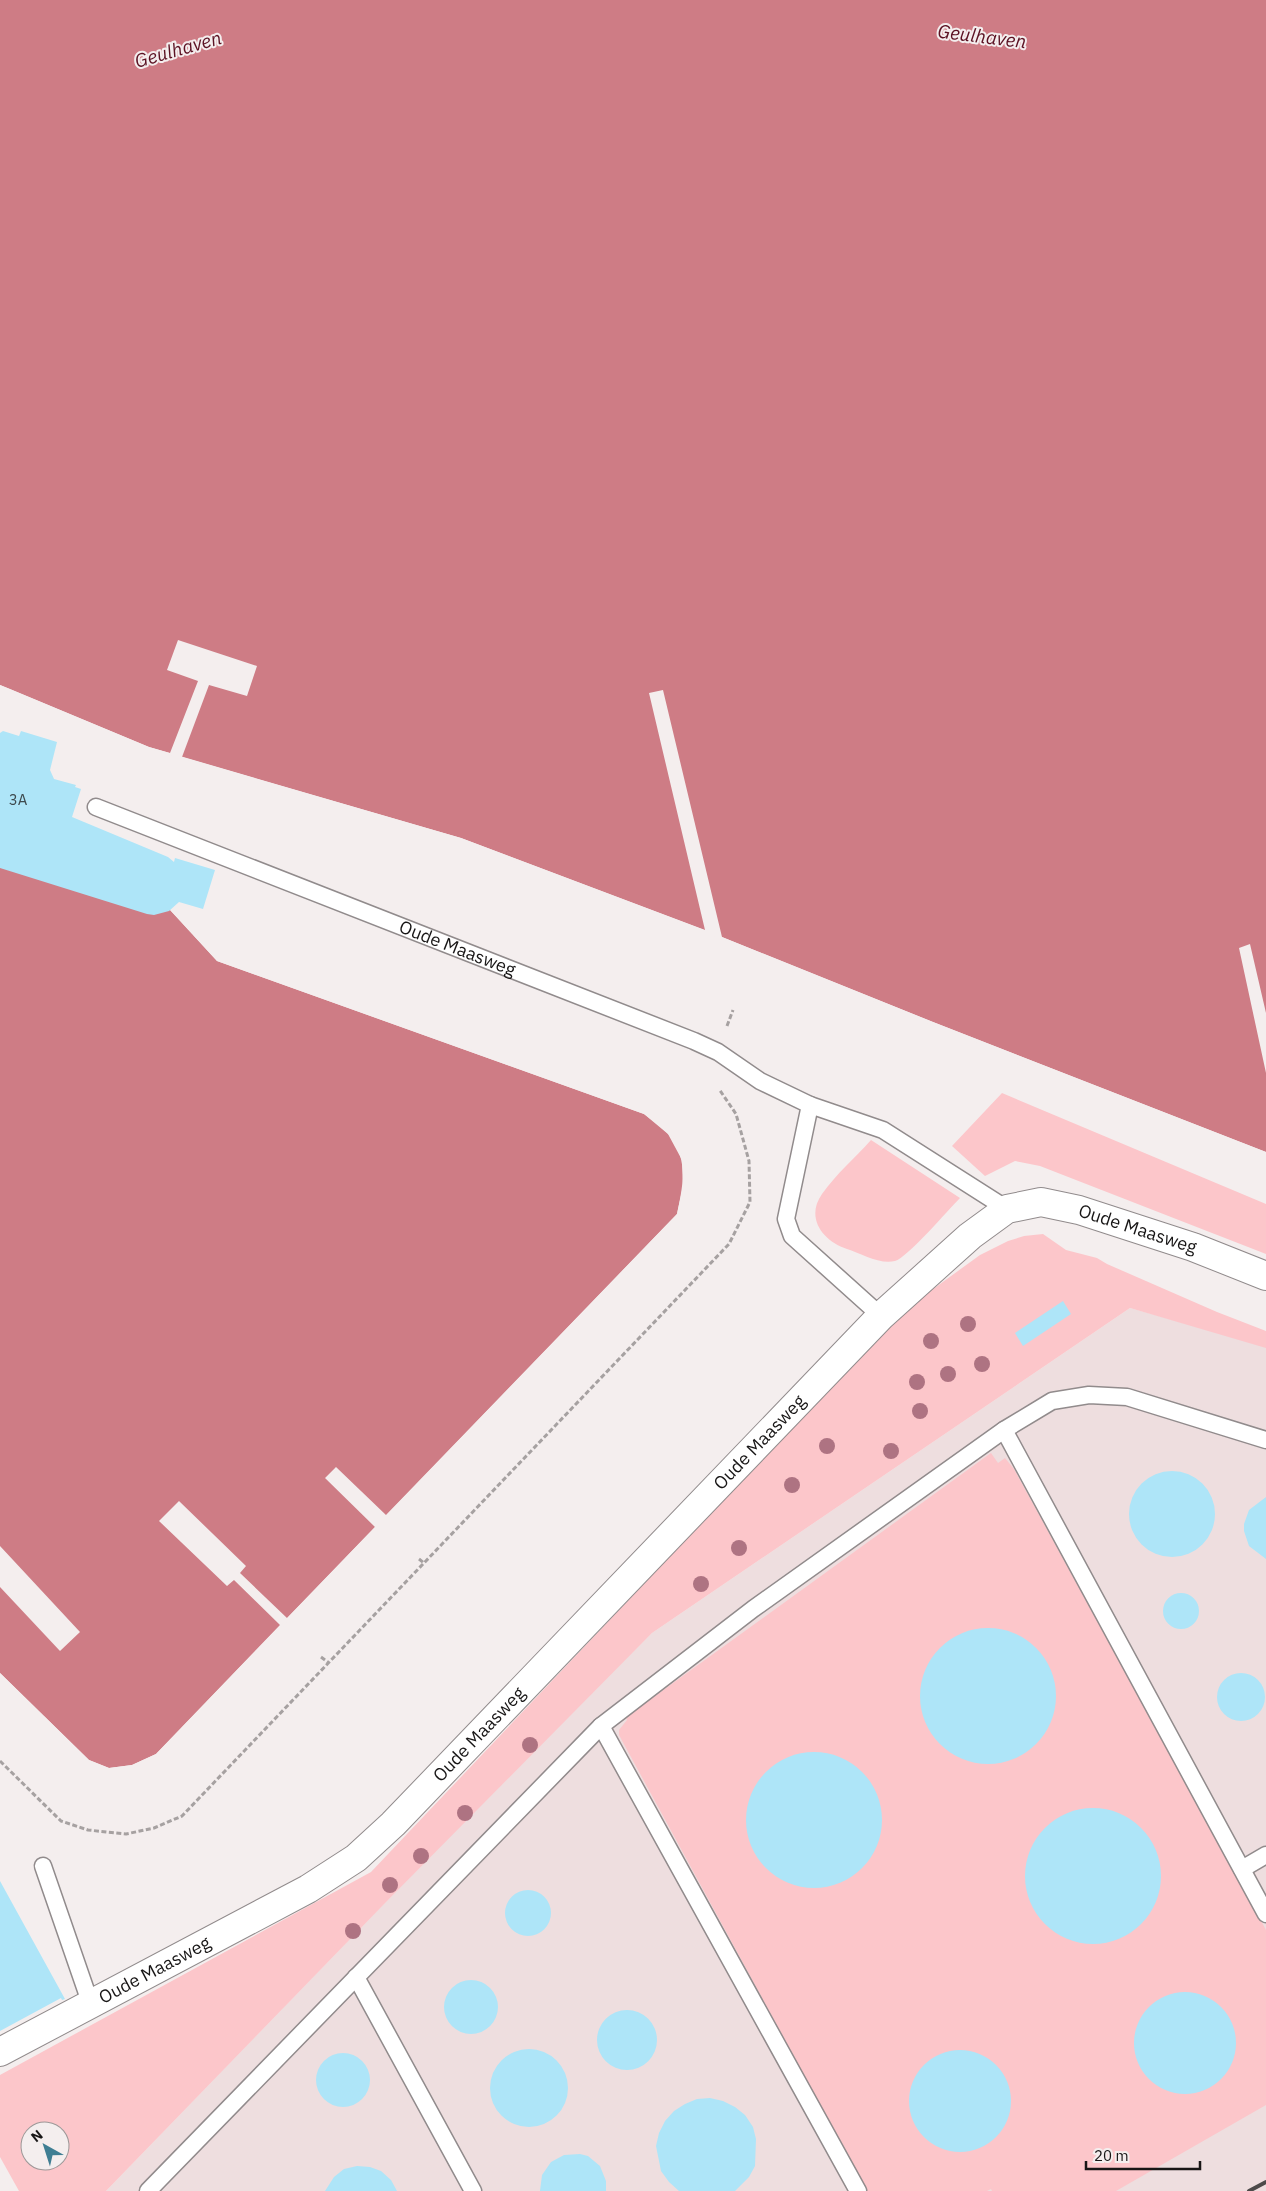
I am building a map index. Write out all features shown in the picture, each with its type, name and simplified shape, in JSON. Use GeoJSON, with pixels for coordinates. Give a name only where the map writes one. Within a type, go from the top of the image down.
{"type":"FeatureCollection","features":[{"type":"Feature","properties":{"kind":"street","name":"Oude Maasweg"},"geometry":{"type":"LineString","coordinates":[[0,2052],[308,1889],[356,1858],[426,1789],[881,1316],[970,1236],[1007,1209],[1041,1202],[1079,1210],[1193,1247],[1266,1276]]}},
{"type":"Feature","properties":{"kind":"lane","name":"Oude Maasweg"},"geometry":{"type":"LineString","coordinates":[[96,807],[694,1041],[718,1052],[760,1081],[810,1105],[883,1130],[1007,1209]]}},
{"type":"Feature","properties":{"kind":"lane"},"geometry":{"type":"LineString","coordinates":[[810,1105],[786,1219],[792,1236],[881,1316]]}},
{"type":"Feature","properties":{"kind":"lane"},"geometry":{"type":"LineString","coordinates":[[148,2191],[601,1726],[753,1609],[1004,1430],[1052,1401],[1089,1394],[1128,1397],[1266,1440]]}},
{"type":"Feature","properties":{"kind":"lane"},"geometry":{"type":"LineString","coordinates":[[1004,1430],[1266,1914]]}},
{"type":"Feature","properties":{"kind":"lane"},"geometry":{"type":"LineString","coordinates":[[601,1726],[858,2191]]}},
{"type":"Feature","properties":{"kind":"lane"},"geometry":{"type":"LineString","coordinates":[[1242,1869],[1266,1855]]}},
{"type":"Feature","properties":{"kind":"lane"},"geometry":{"type":"LineString","coordinates":[[43,1866],[91,2005]]}},
{"type":"Feature","properties":{"kind":"lane"},"geometry":{"type":"LineString","coordinates":[[356,1977],[473,2191]]}},
{"type":"Feature","properties":{"kind":"path"},"geometry":{"type":"LineString","coordinates":[[0,1761],[61,1821],[88,1830],[126,1834],[154,1828],[182,1816],[729,1244],[750,1202],[749,1161],[736,1114],[716,1085]]}},
{"type":"Feature","properties":{"kind":"path"},"geometry":{"type":"LineString","coordinates":[[419,1559],[424,1563]]}},
{"type":"Feature","properties":{"kind":"path"},"geometry":{"type":"LineString","coordinates":[[321,1657],[329,1663]]}},
{"type":"Feature","properties":{"kind":"shaded area"},"geometry":{"type":"Polygon","coordinates":[[[1002,1093],[1266,1204],[1266,1254],[1040,1166],[1015,1161],[985,1176],[952,1146],[1002,1093]]]}},
{"type":"Feature","properties":{"kind":"shaded area"},"geometry":{"type":"Polygon","coordinates":[[[871,1140],[960,1198],[909,1252],[895,1261],[877,1260],[838,1245],[824,1234],[816,1220],[817,1203],[822,1194],[839,1173],[871,1140]]]}},
{"type":"Feature","properties":{"kind":"shaded area"},"geometry":{"type":"Polygon","coordinates":[[[1043,1234],[1066,1250],[1097,1258],[1217,1312],[1266,1331],[1266,1348],[1130,1308],[652,1633],[390,1898],[106,2191],[19,2191],[0,2157],[0,2075],[371,1872],[873,1342],[918,1300],[980,1255],[1008,1241],[1024,1236],[1043,1234]]]}},
{"type":"Feature","properties":{"kind":"shaded area"},"geometry":{"type":"Polygon","coordinates":[[[1130,1308],[1266,1346],[1266,2191],[106,2191],[533,1750],[652,1633],[1130,1308]]]}},
{"type":"Feature","properties":{"kind":"shaded area"},"geometry":{"type":"Polygon","coordinates":[[[991,1453],[998,1463],[1005,1458],[1014,1469],[1266,1930],[1266,2105],[1116,2191],[992,2191],[991,2189],[987,2191],[867,2191],[619,1735],[619,1730],[627,1720],[626,1717],[991,1453]]]}},
{"type":"Feature","properties":{"kind":"water","name":"Geulhaven"},"geometry":{"type":"Polygon","coordinates":[[[0,0],[1266,0],[1266,1152],[933,1022],[707,931],[461,838],[149,747],[0,685],[0,0]]]}},
{"type":"Feature","properties":{"kind":"water"},"geometry":{"type":"Polygon","coordinates":[[[0,817],[125,861],[217,961],[644,1114],[669,1135],[680,1154],[682,1163],[683,1173],[677,1214],[156,1754],[132,1765],[109,1768],[89,1760],[0,1673],[0,817]]]}},
{"type":"Feature","properties":{"kind":"pier"},"geometry":{"type":"Polygon","coordinates":[[[178,640],[257,666],[247,696],[209,685],[182,757],[461,838],[705,930],[649,693],[663,690],[722,937],[1266,1152],[1266,1155],[932,1025],[706,933],[461,840],[148,749],[0,688],[0,685],[149,747],[170,753],[198,681],[167,670],[178,640]]]}},
{"type":"Feature","properties":{"kind":"pier"},"geometry":{"type":"Polygon","coordinates":[[[0,815],[126,859],[218,959],[645,1111],[670,1133],[685,1159],[685,1186],[679,1216],[158,1756],[133,1768],[109,1771],[88,1762],[0,1676],[0,1673],[89,1760],[109,1768],[132,1765],[156,1754],[280,1625],[234,1580],[227,1586],[159,1521],[179,1501],[246,1566],[240,1573],[287,1618],[375,1527],[325,1478],[336,1467],[386,1515],[677,1214],[683,1186],[682,1160],[668,1134],[644,1114],[217,961],[125,861],[0,815]]]}},
{"type":"Feature","properties":{"kind":"pier"},"geometry":{"type":"Polygon","coordinates":[[[1250,944],[1266,1013],[1266,1073],[1239,948],[1250,944]]]}},
{"type":"Feature","properties":{"kind":"pier"},"geometry":{"type":"Polygon","coordinates":[[[0,1546],[80,1632],[60,1651],[0,1587],[0,1546]]]}},
{"type":"Feature","properties":{"kind":"building"},"geometry":{"type":"Polygon","coordinates":[[[3,731],[19,736],[21,731],[57,742],[50,770],[54,779],[76,785],[75,787],[81,789],[72,817],[168,857],[174,862],[175,858],[215,870],[203,909],[179,902],[169,911],[154,915],[147,914],[0,868],[0,733],[3,731]]]}},
{"type":"Feature","properties":{"kind":"building"},"geometry":{"type":"Polygon","coordinates":[[[1063,1301],[1071,1314],[1023,1346],[1015,1333],[1063,1301]]]}},
{"type":"Feature","properties":{"kind":"building"},"geometry":{"type":"Polygon","coordinates":[[[1172,1471],[1188,1475],[1202,1484],[1211,1498],[1215,1514],[1211,1530],[1202,1544],[1188,1553],[1172,1557],[1156,1553],[1142,1544],[1133,1530],[1129,1514],[1133,1498],[1142,1484],[1156,1475],[1172,1471]]]}},
{"type":"Feature","properties":{"kind":"building"},"geometry":{"type":"Polygon","coordinates":[[[1266,1497],[1266,1559],[1249,1546],[1244,1531],[1244,1524],[1249,1510],[1266,1497]]]}},
{"type":"Feature","properties":{"kind":"building"},"geometry":{"type":"Polygon","coordinates":[[[1181,1593],[1188,1594],[1194,1598],[1198,1604],[1198,1618],[1194,1624],[1188,1628],[1181,1629],[1174,1628],[1168,1624],[1164,1618],[1163,1611],[1164,1604],[1168,1598],[1174,1594],[1181,1593]]]}},
{"type":"Feature","properties":{"kind":"building"},"geometry":{"type":"Polygon","coordinates":[[[988,1628],[1014,1633],[1026,1639],[1036,1648],[1045,1658],[1051,1670],[1056,1696],[1051,1722],[1045,1734],[1036,1744],[1026,1753],[1014,1759],[988,1764],[962,1759],[950,1753],[940,1744],[931,1734],[925,1722],[920,1696],[925,1670],[931,1658],[940,1648],[950,1639],[962,1633],[988,1628]]]}},
{"type":"Feature","properties":{"kind":"building"},"geometry":{"type":"Polygon","coordinates":[[[1236,1673],[1246,1673],[1255,1677],[1261,1683],[1264,1688],[1264,1706],[1255,1717],[1246,1721],[1236,1721],[1227,1717],[1221,1711],[1217,1702],[1217,1692],[1221,1683],[1227,1677],[1236,1673]]]}},
{"type":"Feature","properties":{"kind":"building"},"geometry":{"type":"Polygon","coordinates":[[[814,1752],[840,1757],[852,1763],[862,1772],[871,1782],[877,1794],[882,1820],[877,1846],[871,1858],[862,1868],[852,1877],[840,1883],[814,1888],[788,1883],[776,1877],[766,1868],[757,1858],[751,1846],[746,1820],[751,1794],[757,1782],[766,1772],[776,1763],[788,1757],[814,1752]]]}},
{"type":"Feature","properties":{"kind":"building"},"geometry":{"type":"Polygon","coordinates":[[[1093,1808],[1119,1813],[1131,1819],[1141,1828],[1150,1838],[1156,1850],[1161,1876],[1156,1902],[1150,1914],[1141,1924],[1131,1933],[1119,1939],[1093,1944],[1067,1939],[1055,1933],[1045,1924],[1036,1914],[1030,1902],[1025,1876],[1030,1850],[1036,1838],[1045,1828],[1055,1819],[1067,1813],[1093,1808]]]}},
{"type":"Feature","properties":{"kind":"building"},"geometry":{"type":"Polygon","coordinates":[[[0,1881],[65,1999],[62,2000],[61,1998],[0,2031],[0,1881]]]}},
{"type":"Feature","properties":{"kind":"building"},"geometry":{"type":"Polygon","coordinates":[[[533,1890],[545,1896],[550,1904],[550,1922],[545,1930],[537,1935],[523,1936],[511,1930],[506,1922],[505,1908],[511,1896],[519,1891],[533,1890]]]}},
{"type":"Feature","properties":{"kind":"building"},"geometry":{"type":"Polygon","coordinates":[[[466,1980],[476,1980],[486,1984],[494,1992],[498,2007],[494,2022],[486,2030],[476,2034],[466,2034],[456,2030],[448,2022],[444,2012],[444,2002],[448,1992],[456,1984],[466,1980]]]}},
{"type":"Feature","properties":{"kind":"building"},"geometry":{"type":"Polygon","coordinates":[[[1185,1992],[1204,1996],[1221,2007],[1232,2024],[1236,2043],[1232,2062],[1221,2079],[1204,2090],[1185,2094],[1166,2090],[1149,2079],[1138,2062],[1134,2043],[1138,2024],[1149,2007],[1166,1996],[1185,1992]]]}},
{"type":"Feature","properties":{"kind":"building"},"geometry":{"type":"Polygon","coordinates":[[[627,2010],[644,2015],[652,2023],[657,2040],[652,2057],[644,2065],[627,2070],[610,2065],[602,2057],[597,2040],[602,2023],[610,2015],[627,2010]]]}},
{"type":"Feature","properties":{"kind":"building"},"geometry":{"type":"Polygon","coordinates":[[[529,2049],[544,2052],[556,2061],[565,2073],[568,2088],[565,2103],[556,2115],[544,2124],[529,2127],[514,2124],[502,2115],[493,2103],[490,2088],[493,2073],[502,2061],[514,2052],[529,2049]]]}},
{"type":"Feature","properties":{"kind":"building"},"geometry":{"type":"Polygon","coordinates":[[[960,2050],[979,2054],[996,2065],[1007,2082],[1011,2101],[1007,2120],[996,2137],[979,2148],[960,2152],[941,2148],[924,2137],[913,2120],[909,2101],[913,2082],[924,2065],[941,2054],[960,2050]]]}},
{"type":"Feature","properties":{"kind":"building"},"geometry":{"type":"Polygon","coordinates":[[[338,2053],[348,2053],[362,2061],[368,2070],[370,2080],[368,2090],[362,2099],[348,2107],[338,2107],[328,2102],[321,2095],[316,2085],[316,2075],[321,2065],[328,2058],[338,2053]]]}},
{"type":"Feature","properties":{"kind":"building"},"geometry":{"type":"Polygon","coordinates":[[[710,2098],[723,2101],[735,2107],[745,2115],[753,2127],[756,2139],[755,2166],[749,2177],[735,2191],[679,2191],[661,2171],[656,2146],[659,2133],[665,2121],[674,2111],[697,2099],[710,2098]]]}},
{"type":"Feature","properties":{"kind":"building"},"geometry":{"type":"Polygon","coordinates":[[[580,2154],[588,2156],[600,2166],[606,2181],[606,2191],[540,2191],[542,2175],[551,2162],[564,2155],[580,2154]]]}},
{"type":"Feature","properties":{"kind":"building"},"geometry":{"type":"Polygon","coordinates":[[[357,2166],[370,2167],[381,2171],[391,2180],[397,2191],[325,2191],[334,2177],[344,2169],[357,2166]]]}},
{"type":"Feature","properties":{"kind":"railway"},"geometry":{"type":"LineString","coordinates":[[1249,2191],[1266,2182]]}}]}
